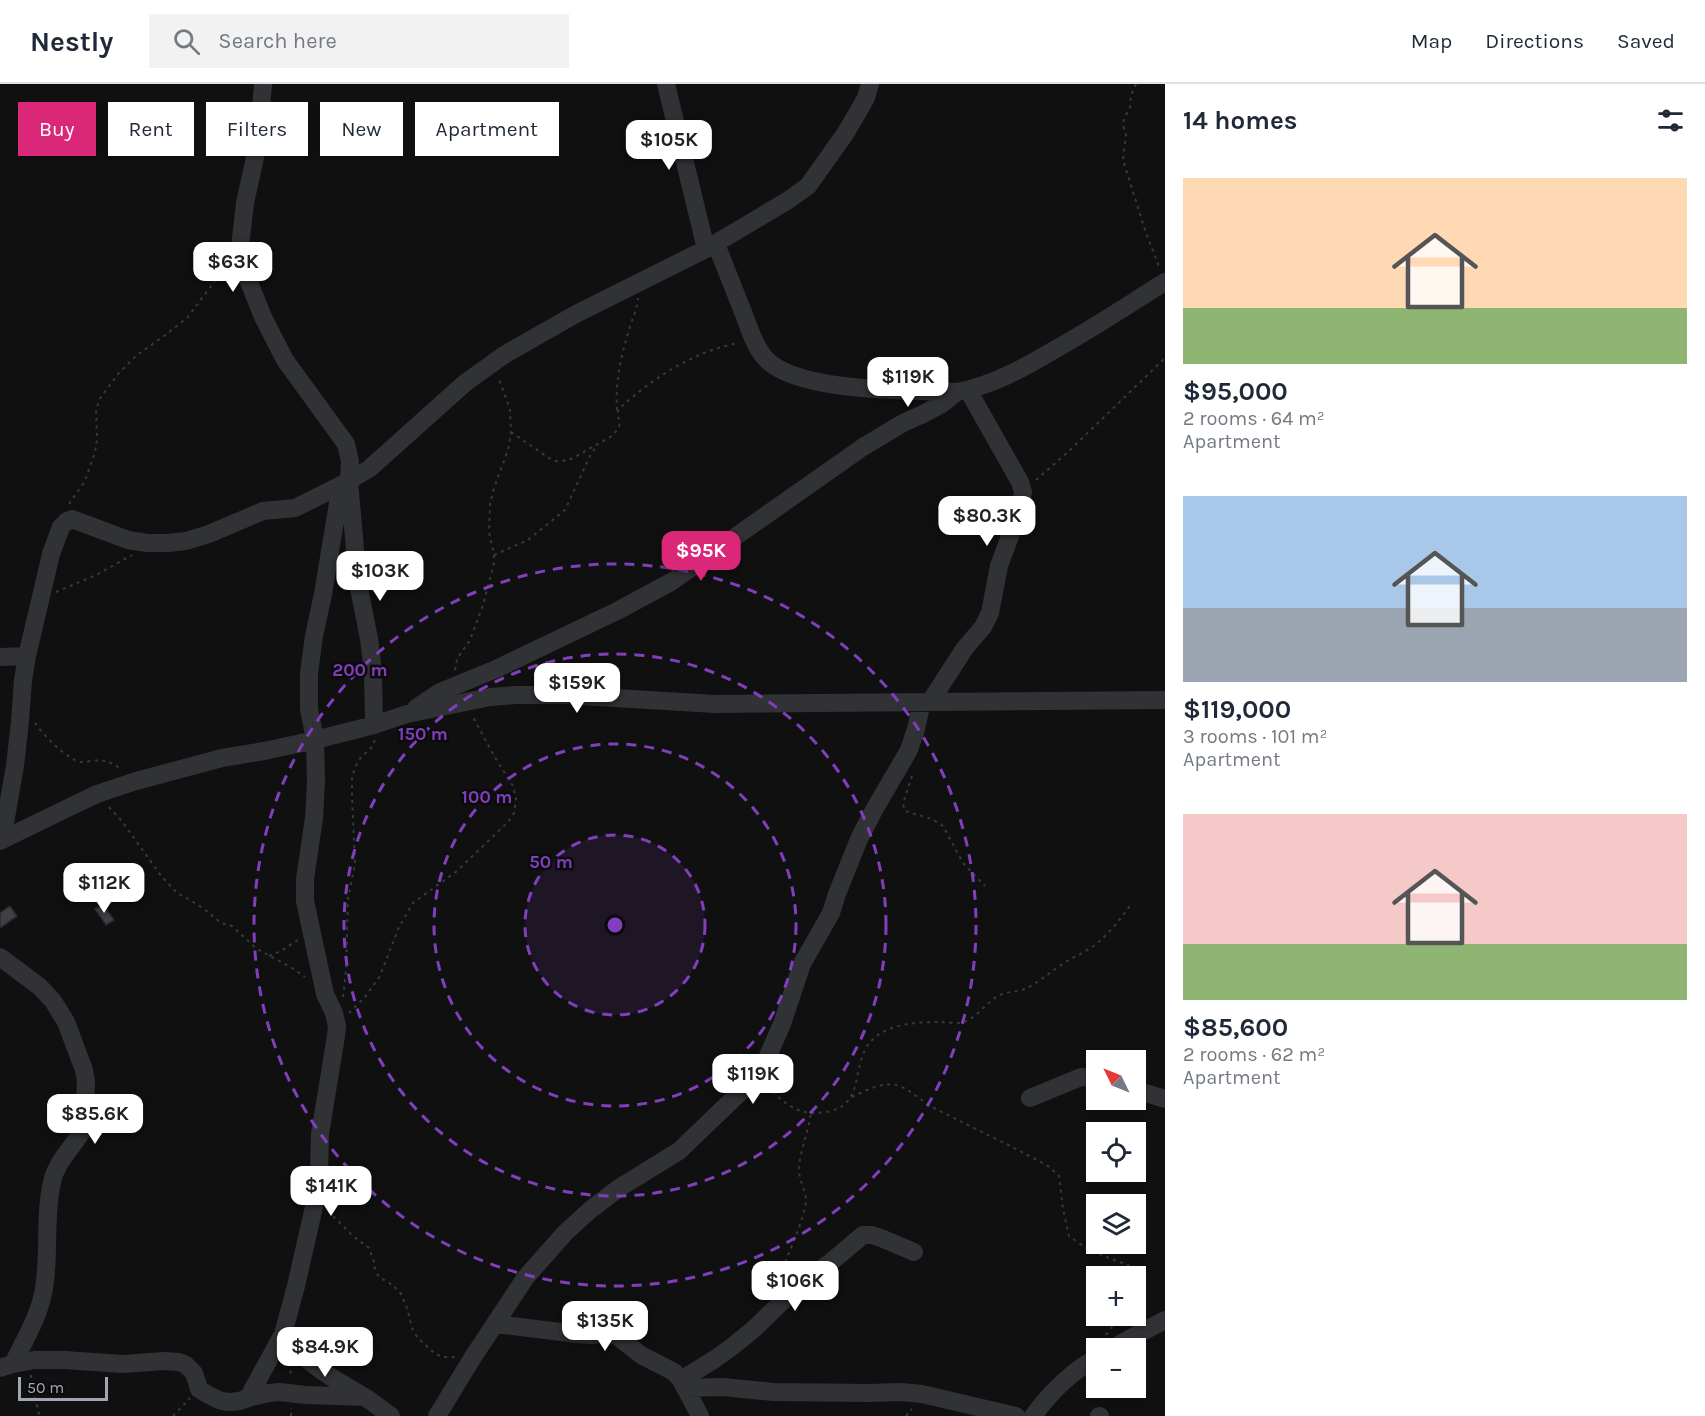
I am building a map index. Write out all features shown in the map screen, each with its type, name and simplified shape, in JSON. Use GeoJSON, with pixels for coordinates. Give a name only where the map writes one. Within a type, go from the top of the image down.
{"type":"FeatureCollection","features":[{"type":"Feature","properties":{"kind":"street"},"geometry":{"type":"LineString","coordinates":[[248,1398],[286,1338],[316,1198],[320,1134],[329,1085],[336,1019],[325,994],[305,901],[305,879],[314,818],[316,783],[315,740],[309,709],[309,672],[314,636],[350,461],[346,444],[285,360],[263,317],[241,262],[240,247],[245,203],[258,144],[262,93],[276,84]]}},
{"type":"Feature","properties":{"kind":"street"},"geometry":{"type":"LineString","coordinates":[[666,84],[711,247],[763,357],[772,365],[800,378],[859,388],[962,391]]}},
{"type":"Feature","properties":{"kind":"street"},"geometry":{"type":"LineString","coordinates":[[1,840],[12,783],[22,703],[22,680],[51,554],[61,527],[67,521],[72,519],[128,540],[159,543],[186,541],[209,534],[263,511],[295,508],[345,483],[369,469],[465,382],[504,355],[576,314],[711,247],[788,201],[808,186],[845,134],[866,98],[870,84]]}},
{"type":"Feature","properties":{"kind":"street"},"geometry":{"type":"LineString","coordinates":[[407,714],[428,699],[456,685],[496,669],[617,611],[671,582],[893,428],[921,416],[962,391],[990,382],[1030,364],[1088,331],[1163,276]]}},
{"type":"Feature","properties":{"kind":"street"},"geometry":{"type":"LineString","coordinates":[[437,1416],[526,1277],[565,1233],[619,1188],[679,1151],[756,1077],[763,1067],[782,1024],[802,964],[831,914],[859,839],[909,750],[926,702],[983,627],[990,613],[999,566],[1020,509],[1023,492],[1020,482],[962,391]]}},
{"type":"Feature","properties":{"kind":"street"},"geometry":{"type":"LineString","coordinates":[[345,483],[358,583],[373,671],[374,725]]}},
{"type":"Feature","properties":{"kind":"street"},"geometry":{"type":"LineString","coordinates":[[0,657],[27,656]]}},
{"type":"Feature","properties":{"kind":"street"},"geometry":{"type":"LineString","coordinates":[[1,840],[97,794],[136,781],[222,758],[315,740],[407,714],[464,702],[516,695],[565,695],[715,704],[1165,700]]}},
{"type":"Feature","properties":{"kind":"street"},"geometry":{"type":"LineString","coordinates":[[0,957],[40,987],[66,1022],[84,1070],[85,1101],[90,1115],[83,1130],[58,1166],[52,1182],[46,1241],[45,1287],[39,1310],[6,1366]]}},
{"type":"Feature","properties":{"kind":"street"},"geometry":{"type":"LineString","coordinates":[[1030,1098],[1061,1083],[1086,1077]]}},
{"type":"Feature","properties":{"kind":"street"},"geometry":{"type":"LineString","coordinates":[[1146,1093],[1165,1099]]}},
{"type":"Feature","properties":{"kind":"street"},"geometry":{"type":"LineString","coordinates":[[683,1384],[755,1328],[801,1283],[863,1235],[872,1235],[914,1252]]}},
{"type":"Feature","properties":{"kind":"street"},"geometry":{"type":"LineString","coordinates":[[1130,1338],[1165,1320]]}},
{"type":"Feature","properties":{"kind":"street"},"geometry":{"type":"LineString","coordinates":[[496,1324],[577,1334],[609,1333],[617,1336],[641,1355],[674,1372],[700,1416]]}},
{"type":"Feature","properties":{"kind":"street"},"geometry":{"type":"LineString","coordinates":[[286,1338],[315,1366],[391,1416]]}},
{"type":"Feature","properties":{"kind":"street"},"geometry":{"type":"LineString","coordinates":[[6,1366],[34,1360],[123,1365],[164,1361],[179,1362],[194,1372],[199,1389],[215,1400],[239,1402],[269,1393],[364,1397]]}},
{"type":"Feature","properties":{"kind":"street"},"geometry":{"type":"LineString","coordinates":[[1033,1416],[1065,1380],[1086,1364]]}},
{"type":"Feature","properties":{"kind":"street"},"geometry":{"type":"LineString","coordinates":[[683,1384],[783,1392],[869,1394],[901,1392],[932,1396],[1016,1416]]}},
{"type":"Feature","properties":{"kind":"path"},"geometry":{"type":"LineString","coordinates":[[1136,84],[1124,119],[1126,135],[1123,160],[1146,233],[1163,276]]}},
{"type":"Feature","properties":{"kind":"path"},"geometry":{"type":"LineString","coordinates":[[67,521],[65,514],[67,507],[85,481],[95,452],[96,409],[101,397],[136,355],[164,336],[196,308],[224,267],[229,252],[240,247]]}},
{"type":"Feature","properties":{"kind":"path"},"geometry":{"type":"LineString","coordinates":[[512,432],[545,456],[556,461],[571,459],[612,435],[618,429],[620,423],[616,399],[617,376],[629,328],[636,312],[639,283]]}},
{"type":"Feature","properties":{"kind":"path"},"geometry":{"type":"LineString","coordinates":[[617,412],[672,369],[718,347],[754,341]]}},
{"type":"Feature","properties":{"kind":"path"},"geometry":{"type":"LineString","coordinates":[[1023,492],[1165,358]]}},
{"type":"Feature","properties":{"kind":"path"},"geometry":{"type":"LineString","coordinates":[[456,685],[454,675],[457,659],[470,640],[483,605],[494,563],[489,532],[490,504],[512,432],[510,409],[493,363]]}},
{"type":"Feature","properties":{"kind":"path"},"geometry":{"type":"LineString","coordinates":[[494,555],[528,540],[565,510],[590,456],[601,441]]}},
{"type":"Feature","properties":{"kind":"path"},"geometry":{"type":"LineString","coordinates":[[41,593],[60,592],[96,575],[120,560],[159,543]]}},
{"type":"Feature","properties":{"kind":"path"},"geometry":{"type":"LineString","coordinates":[[336,1019],[365,997],[380,976],[399,927],[413,903],[457,871],[508,822],[514,813],[516,799],[513,786],[464,702]]}},
{"type":"Feature","properties":{"kind":"path"},"geometry":{"type":"LineString","coordinates":[[22,703],[40,731],[71,757],[83,763],[105,760],[113,763],[136,781]]}},
{"type":"Feature","properties":{"kind":"path"},"geometry":{"type":"LineString","coordinates":[[336,1019],[345,986],[348,898],[355,864],[352,777],[361,757],[375,743],[374,725]]}},
{"type":"Feature","properties":{"kind":"path"},"geometry":{"type":"LineString","coordinates":[[909,750],[912,777],[903,804],[905,811],[938,822],[943,826],[963,863],[985,886]]}},
{"type":"Feature","properties":{"kind":"path"},"geometry":{"type":"LineString","coordinates":[[97,794],[121,820],[148,859],[176,892],[203,908],[221,923],[232,926],[269,956],[308,979]]}},
{"type":"Feature","properties":{"kind":"path"},"geometry":{"type":"LineString","coordinates":[[852,1097],[857,1071],[863,1054],[872,1040],[901,1025],[922,1022],[964,1022],[1000,995],[1035,984],[1073,957],[1098,943],[1117,924],[1132,903]]}},
{"type":"Feature","properties":{"kind":"path"},"geometry":{"type":"LineString","coordinates":[[269,956],[290,946],[311,928]]}},
{"type":"Feature","properties":{"kind":"path"},"geometry":{"type":"LineString","coordinates":[[756,1077],[791,1108],[803,1112],[832,1111],[852,1097],[871,1088],[896,1085],[904,1089],[929,1105],[1048,1166],[1059,1176],[1069,1236],[1089,1250],[1130,1266]]}},
{"type":"Feature","properties":{"kind":"path"},"geometry":{"type":"LineString","coordinates":[[768,1295],[782,1269],[804,1216],[806,1199],[799,1172],[811,1112]]}},
{"type":"Feature","properties":{"kind":"path"},"geometry":{"type":"LineString","coordinates":[[316,1198],[353,1236],[369,1248],[375,1270],[379,1277],[393,1285],[401,1294],[412,1328],[423,1344],[442,1357],[473,1357]]}},
{"type":"Feature","properties":{"kind":"path"},"geometry":{"type":"LineString","coordinates":[[286,1338],[291,1394]]}},
{"type":"Feature","properties":{"kind":"path"},"geometry":{"type":"LineString","coordinates":[[34,1360],[31,1386],[38,1405],[39,1416]]}},
{"type":"Feature","properties":{"kind":"path"},"geometry":{"type":"LineString","coordinates":[[173,1416],[199,1389]]}},
{"type":"Feature","properties":{"kind":"building"},"geometry":{"type":"Polygon","coordinates":[[[103,904],[114,920],[106,925],[95,909],[103,904]]]}},
{"type":"Feature","properties":{"kind":"building"},"geometry":{"type":"Polygon","coordinates":[[[10,906],[17,916],[0,928],[0,913],[10,906]]]}}]}
